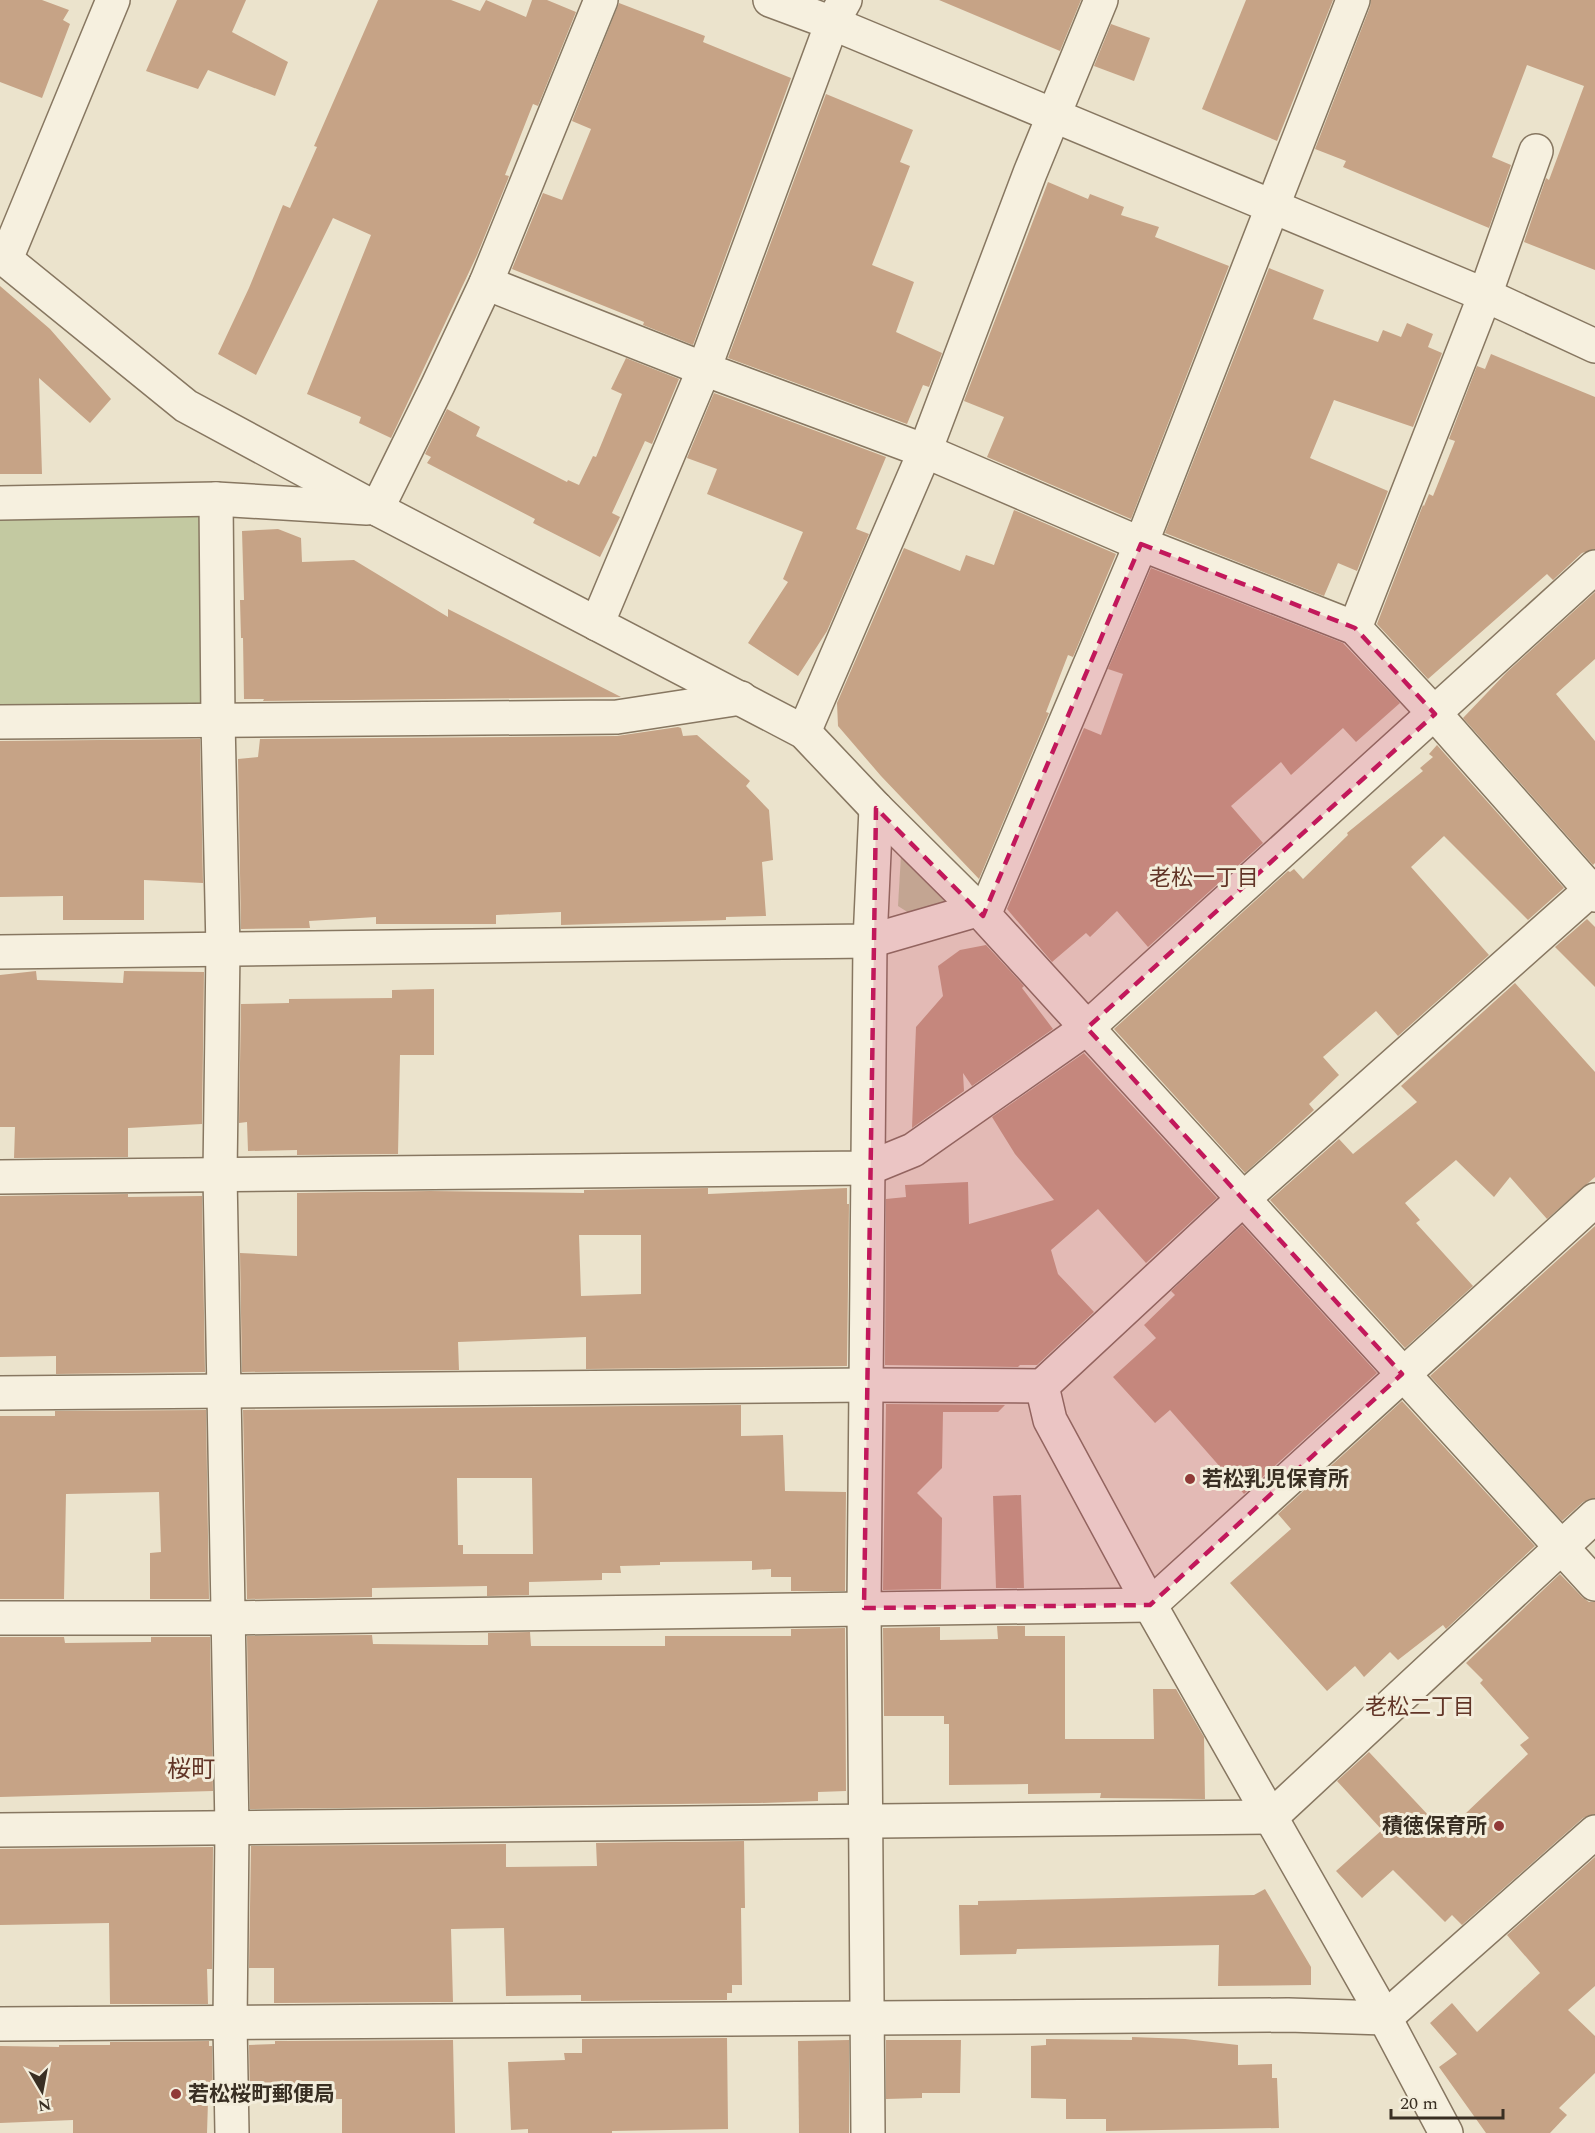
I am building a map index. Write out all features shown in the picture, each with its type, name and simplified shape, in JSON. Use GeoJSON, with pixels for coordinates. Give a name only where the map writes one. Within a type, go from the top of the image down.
{"type":"FeatureCollection","features":[{"type":"Feature","properties":{"kind":"street"},"geometry":{"type":"LineString","coordinates":[[113,0],[3,257],[186,406],[377,509],[804,732],[876,808],[981,912],[1595,1584]]}},
{"type":"Feature","properties":{"kind":"street"},"geometry":{"type":"LineString","coordinates":[[377,509],[486,283],[601,0]]}},
{"type":"Feature","properties":{"kind":"street"},"geometry":{"type":"LineString","coordinates":[[770,0],[839,11],[1054,116],[1485,295],[1595,346]]}},
{"type":"Feature","properties":{"kind":"street"},"geometry":{"type":"LineString","coordinates":[[804,732],[925,451],[1030,173],[1101,0]]}},
{"type":"Feature","properties":{"kind":"street"},"geometry":{"type":"LineString","coordinates":[[981,912],[1141,544],[1353,0]]}},
{"type":"Feature","properties":{"kind":"street"},"geometry":{"type":"LineString","coordinates":[[597,624],[704,369],[839,11]]}},
{"type":"Feature","properties":{"kind":"street"},"geometry":{"type":"LineString","coordinates":[[1355,628],[1485,295],[1536,151]]}},
{"type":"Feature","properties":{"kind":"street"},"geometry":{"type":"LineString","coordinates":[[0,1393],[867,1384],[1042,1386],[1243,1199],[1594,890],[1355,628],[1141,544],[925,451],[704,369],[486,283]]}},
{"type":"Feature","properties":{"kind":"street"},"geometry":{"type":"LineString","coordinates":[[0,503],[216,499],[377,509]]}},
{"type":"Feature","properties":{"kind":"street"},"geometry":{"type":"LineString","coordinates":[[216,499],[223,949],[220,1175],[232,1829],[230,2024],[232,2133]]}},
{"type":"Feature","properties":{"kind":"street"},"geometry":{"type":"LineString","coordinates":[[0,1177],[869,1168],[913,1150],[1088,1028],[1595,567]]}},
{"type":"Feature","properties":{"kind":"street"},"geometry":{"type":"LineString","coordinates":[[0,722],[616,717],[741,698]]}},
{"type":"Feature","properties":{"kind":"street"},"geometry":{"type":"LineString","coordinates":[[868,2133],[864,1608],[870,942],[876,808]]}},
{"type":"Feature","properties":{"kind":"street"},"geometry":{"type":"LineString","coordinates":[[0,952],[870,942],[981,912]]}},
{"type":"Feature","properties":{"kind":"street"},"geometry":{"type":"LineString","coordinates":[[0,1618],[229,1618],[1150,1605],[1595,1200]]}},
{"type":"Feature","properties":{"kind":"street"},"geometry":{"type":"LineString","coordinates":[[1042,1386],[1050,1420],[1150,1605],[1385,2018],[1446,2133]]}},
{"type":"Feature","properties":{"kind":"street"},"geometry":{"type":"LineString","coordinates":[[0,1830],[867,1823],[1271,1817],[1595,1516]]}},
{"type":"Feature","properties":{"kind":"street"},"geometry":{"type":"LineString","coordinates":[[0,2024],[1288,2015],[1385,2018],[1595,1832]]}},
{"type":"Feature","properties":{"kind":"highlighted area"},"geometry":{"type":"Polygon","coordinates":[[[1141,544],[1355,628],[1435,714],[1087,1028],[1402,1374],[1150,1605],[864,1608],[876,808],[983,916],[1141,544]]]}},
{"type":"Feature","properties":{"kind":"green space"},"geometry":{"type":"Polygon","coordinates":[[[200,515],[204,708],[0,710],[0,516],[200,515]]]}},
{"type":"Feature","properties":{"kind":"green space"},"geometry":{"type":"Polygon","coordinates":[[[904,851],[945,899],[939,912],[909,913],[898,906],[901,855],[904,851]]]}},
{"type":"Feature","properties":{"kind":"building"},"geometry":{"type":"Polygon","coordinates":[[[0,0],[42,0],[69,10],[63,20],[70,24],[42,98],[0,82],[0,0]]]}},
{"type":"Feature","properties":{"kind":"building"},"geometry":{"type":"Polygon","coordinates":[[[177,0],[246,0],[232,32],[288,62],[275,96],[208,70],[198,89],[146,71],[177,0]]]}},
{"type":"Feature","properties":{"kind":"building"},"geometry":{"type":"Polygon","coordinates":[[[378,0],[451,0],[480,11],[486,0],[526,17],[532,0],[547,0],[576,12],[538,106],[533,104],[505,175],[509,176],[508,179],[477,255],[391,438],[359,423],[361,417],[307,394],[371,235],[333,218],[256,375],[218,354],[249,288],[283,205],[290,208],[317,147],[314,146],[378,0]]]}},
{"type":"Feature","properties":{"kind":"building"},"geometry":{"type":"Polygon","coordinates":[[[939,0],[1081,0],[1060,51],[939,0]]]}},
{"type":"Feature","properties":{"kind":"building"},"geometry":{"type":"Polygon","coordinates":[[[1246,0],[1333,0],[1277,141],[1202,109],[1246,0]]]}},
{"type":"Feature","properties":{"kind":"building"},"geometry":{"type":"Polygon","coordinates":[[[1371,0],[1595,0],[1595,270],[1524,242],[1546,178],[1549,180],[1584,86],[1527,65],[1492,157],[1511,165],[1489,228],[1343,167],[1346,161],[1315,149],[1371,0]]]}},
{"type":"Feature","properties":{"kind":"building"},"geometry":{"type":"Polygon","coordinates":[[[619,3],[705,36],[703,42],[791,78],[693,345],[643,325],[644,322],[512,269],[543,193],[562,200],[591,129],[572,121],[619,3]]]}},
{"type":"Feature","properties":{"kind":"building"},"geometry":{"type":"Polygon","coordinates":[[[1111,24],[1150,38],[1134,81],[1094,66],[1111,24]]]}},
{"type":"Feature","properties":{"kind":"building"},"geometry":{"type":"Polygon","coordinates":[[[826,94],[913,130],[900,162],[910,166],[872,265],[914,282],[896,332],[942,353],[929,387],[923,385],[907,424],[728,358],[826,94]]]}},
{"type":"Feature","properties":{"kind":"building"},"geometry":{"type":"Polygon","coordinates":[[[1048,182],[1088,199],[1090,194],[1124,207],[1121,215],[1159,227],[1155,237],[1229,266],[1131,519],[987,457],[1004,417],[964,401],[1048,182]]]}},
{"type":"Feature","properties":{"kind":"building"},"geometry":{"type":"Polygon","coordinates":[[[1269,268],[1324,290],[1313,319],[1378,342],[1383,330],[1401,337],[1407,323],[1433,334],[1428,347],[1442,353],[1413,427],[1334,400],[1310,458],[1388,491],[1357,571],[1338,563],[1324,596],[1165,533],[1269,268]]]}},
{"type":"Feature","properties":{"kind":"building"},"geometry":{"type":"Polygon","coordinates":[[[0,286],[50,329],[111,399],[90,423],[39,378],[42,474],[0,474],[0,286]]]}},
{"type":"Feature","properties":{"kind":"building"},"geometry":{"type":"Polygon","coordinates":[[[1491,354],[1595,397],[1595,549],[1582,553],[1553,580],[1547,574],[1428,679],[1377,624],[1423,505],[1429,494],[1433,496],[1455,441],[1449,439],[1477,366],[1485,369],[1491,354]]]}},
{"type":"Feature","properties":{"kind":"building"},"geometry":{"type":"Polygon","coordinates":[[[626,358],[679,379],[652,444],[645,441],[612,513],[620,517],[600,557],[533,523],[535,519],[427,463],[431,457],[425,454],[447,409],[480,427],[476,436],[567,482],[568,480],[579,485],[593,456],[596,457],[622,394],[611,389],[626,358]]]}},
{"type":"Feature","properties":{"kind":"building"},"geometry":{"type":"Polygon","coordinates":[[[714,393],[886,457],[856,529],[869,534],[827,631],[798,676],[748,643],[788,582],[783,579],[803,532],[707,494],[717,469],[687,458],[714,393]]]}},
{"type":"Feature","properties":{"kind":"building"},"geometry":{"type":"Polygon","coordinates":[[[1014,510],[1116,554],[1073,657],[1068,655],[1046,712],[1049,713],[979,879],[881,776],[838,726],[837,703],[904,548],[960,571],[966,555],[994,565],[1014,510]]]}},
{"type":"Feature","properties":{"kind":"building"},"geometry":{"type":"Polygon","coordinates":[[[278,529],[301,538],[302,562],[354,560],[448,617],[448,609],[621,697],[263,701],[264,699],[244,699],[240,600],[244,600],[242,531],[278,529]]]}},
{"type":"Feature","properties":{"kind":"building"},"geometry":{"type":"Polygon","coordinates":[[[1151,568],[1343,643],[1400,703],[1356,742],[1343,728],[1291,775],[1281,762],[1231,806],[1263,843],[1148,947],[1117,911],[1090,937],[1086,933],[1052,962],[1007,909],[1084,728],[1101,735],[1123,674],[1108,669],[1151,568]]]}},
{"type":"Feature","properties":{"kind":"building"},"geometry":{"type":"Polygon","coordinates":[[[1595,592],[1595,659],[1556,694],[1595,741],[1595,863],[1593,865],[1463,718],[1507,672],[1595,592]]]}},
{"type":"Feature","properties":{"kind":"building"},"geometry":{"type":"Polygon","coordinates":[[[681,728],[683,736],[697,735],[750,781],[746,786],[769,810],[773,860],[762,862],[766,916],[726,917],[726,920],[561,925],[561,912],[496,915],[496,924],[376,924],[376,917],[309,921],[310,928],[241,929],[238,759],[258,757],[260,739],[617,736],[681,728]]]}},
{"type":"Feature","properties":{"kind":"building"},"geometry":{"type":"Polygon","coordinates":[[[200,739],[203,883],[144,880],[144,920],[63,920],[63,896],[0,897],[0,741],[200,739]]]}},
{"type":"Feature","properties":{"kind":"building"},"geometry":{"type":"Polygon","coordinates":[[[1437,745],[1564,888],[1528,920],[1444,836],[1411,867],[1489,955],[1398,1036],[1376,1011],[1323,1057],[1339,1075],[1309,1104],[1314,1110],[1245,1173],[1114,1029],[1288,871],[1294,869],[1303,879],[1348,835],[1347,833],[1423,771],[1420,768],[1433,757],[1429,754],[1437,745]]]}},
{"type":"Feature","properties":{"kind":"building"},"geometry":{"type":"Polygon","coordinates":[[[1587,919],[1595,927],[1595,987],[1555,947],[1587,919]]]}},
{"type":"Feature","properties":{"kind":"building"},"geometry":{"type":"Polygon","coordinates":[[[986,945],[1024,986],[1022,988],[1053,1029],[972,1086],[963,1073],[964,1091],[912,1128],[916,1027],[943,996],[938,966],[960,950],[986,945]]]}},
{"type":"Feature","properties":{"kind":"building"},"geometry":{"type":"Polygon","coordinates":[[[36,971],[37,980],[123,983],[124,971],[204,972],[202,1124],[128,1128],[128,1157],[14,1158],[15,1127],[0,1127],[0,975],[36,971]]]}},
{"type":"Feature","properties":{"kind":"building"},"geometry":{"type":"Polygon","coordinates":[[[1515,983],[1595,1072],[1595,1177],[1547,1219],[1510,1177],[1494,1197],[1456,1160],[1405,1203],[1420,1220],[1416,1223],[1473,1286],[1405,1348],[1270,1200],[1339,1139],[1353,1154],[1417,1102],[1401,1086],[1515,983]]]}},
{"type":"Feature","properties":{"kind":"building"},"geometry":{"type":"Polygon","coordinates":[[[434,989],[434,1055],[400,1055],[398,1154],[297,1155],[297,1150],[248,1151],[247,1122],[239,1123],[241,1004],[289,1003],[289,999],[392,998],[392,990],[434,989]]]}},
{"type":"Feature","properties":{"kind":"building"},"geometry":{"type":"Polygon","coordinates":[[[1084,1053],[1217,1198],[1146,1263],[1098,1209],[1051,1250],[1058,1274],[1094,1312],[1037,1365],[1018,1367],[885,1365],[886,1199],[906,1197],[905,1185],[968,1182],[969,1224],[1054,1200],[1015,1154],[992,1117],[1084,1053]]]}},
{"type":"Feature","properties":{"kind":"building"},"geometry":{"type":"Polygon","coordinates":[[[708,1188],[708,1194],[847,1188],[847,1204],[849,1204],[847,1366],[586,1369],[586,1337],[458,1342],[459,1370],[242,1372],[240,1253],[297,1256],[297,1193],[430,1191],[584,1193],[584,1190],[708,1188]],[[579,1235],[581,1296],[641,1294],[641,1235],[579,1235]]]}},
{"type":"Feature","properties":{"kind":"building"},"geometry":{"type":"Polygon","coordinates":[[[128,1194],[128,1197],[202,1196],[205,1372],[56,1374],[56,1356],[0,1357],[0,1196],[128,1194]]]}},
{"type":"Feature","properties":{"kind":"building"},"geometry":{"type":"Polygon","coordinates":[[[1242,1225],[1377,1373],[1244,1494],[1170,1410],[1155,1423],[1113,1377],[1156,1338],[1144,1325],[1175,1295],[1171,1291],[1242,1225]]]}},
{"type":"Feature","properties":{"kind":"building"},"geometry":{"type":"Polygon","coordinates":[[[1595,1226],[1595,1498],[1583,1502],[1562,1521],[1430,1376],[1595,1226]]]}},
{"type":"Feature","properties":{"kind":"building"},"geometry":{"type":"Polygon","coordinates":[[[1402,1401],[1535,1546],[1446,1629],[1443,1625],[1398,1660],[1390,1652],[1364,1677],[1355,1666],[1327,1691],[1230,1583],[1291,1529],[1278,1514],[1402,1401]]]}},
{"type":"Feature","properties":{"kind":"building"},"geometry":{"type":"Polygon","coordinates":[[[886,1404],[1005,1405],[998,1412],[943,1412],[942,1468],[917,1493],[942,1518],[941,1589],[883,1590],[886,1404]]]}},
{"type":"Feature","properties":{"kind":"building"},"geometry":{"type":"Polygon","coordinates":[[[741,1405],[741,1436],[783,1435],[785,1491],[846,1492],[845,1591],[791,1591],[791,1577],[771,1577],[771,1569],[752,1570],[752,1561],[660,1562],[660,1565],[620,1566],[621,1573],[602,1573],[602,1580],[529,1582],[529,1595],[487,1596],[487,1586],[372,1588],[372,1597],[247,1599],[243,1410],[741,1405]],[[457,1478],[458,1545],[463,1545],[463,1554],[533,1554],[532,1478],[457,1478]]]}},
{"type":"Feature","properties":{"kind":"building"},"geometry":{"type":"Polygon","coordinates":[[[206,1410],[209,1599],[150,1599],[150,1553],[161,1552],[159,1492],[66,1494],[64,1599],[0,1599],[0,1416],[55,1416],[55,1411],[206,1410]]]}},
{"type":"Feature","properties":{"kind":"building"},"geometry":{"type":"Polygon","coordinates":[[[1021,1495],[1024,1588],[996,1588],[993,1496],[1021,1495]]]}},
{"type":"Feature","properties":{"kind":"building"},"geometry":{"type":"Polygon","coordinates":[[[1560,1574],[1582,1597],[1589,1602],[1595,1602],[1595,1814],[1583,1818],[1462,1925],[1452,1915],[1445,1922],[1393,1870],[1362,1898],[1336,1871],[1382,1830],[1337,1781],[1369,1752],[1445,1833],[1528,1754],[1520,1745],[1529,1738],[1480,1683],[1483,1680],[1466,1663],[1560,1574]]]}},
{"type":"Feature","properties":{"kind":"building"},"geometry":{"type":"Polygon","coordinates":[[[997,1626],[1025,1626],[1025,1636],[1065,1636],[1065,1739],[1154,1739],[1153,1689],[1176,1689],[1204,1737],[1205,1799],[1100,1798],[1101,1793],[1028,1794],[1028,1784],[949,1785],[949,1724],[944,1724],[944,1716],[884,1716],[883,1628],[940,1627],[940,1640],[998,1639],[997,1626]]]}},
{"type":"Feature","properties":{"kind":"building"},"geometry":{"type":"Polygon","coordinates":[[[845,1628],[846,1791],[818,1792],[818,1801],[250,1809],[247,1636],[372,1635],[373,1644],[488,1645],[488,1633],[530,1632],[531,1646],[665,1646],[665,1636],[791,1636],[791,1629],[845,1628]]]}},
{"type":"Feature","properties":{"kind":"building"},"geometry":{"type":"Polygon","coordinates":[[[0,1637],[64,1637],[65,1643],[151,1642],[151,1637],[210,1637],[213,1791],[0,1797],[0,1637]]]}},
{"type":"Feature","properties":{"kind":"building"},"geometry":{"type":"Polygon","coordinates":[[[744,1841],[745,1908],[741,1908],[742,1985],[732,1985],[732,1993],[727,1993],[727,2000],[581,2001],[581,1995],[506,1996],[504,1928],[451,1929],[453,2002],[274,2003],[274,1968],[249,1968],[251,1846],[506,1844],[506,1867],[597,1866],[596,1843],[744,1841]]]}},
{"type":"Feature","properties":{"kind":"building"},"geometry":{"type":"Polygon","coordinates":[[[213,1847],[212,1969],[207,1969],[208,2004],[110,2004],[109,1923],[0,1925],[0,1849],[213,1847]]]}},
{"type":"Feature","properties":{"kind":"building"},"geometry":{"type":"Polygon","coordinates":[[[1595,1857],[1595,1986],[1568,2010],[1595,2036],[1595,2073],[1559,2108],[1567,2115],[1550,2133],[1486,2133],[1439,2067],[1457,2054],[1430,2023],[1452,2003],[1477,2032],[1540,1973],[1507,1935],[1595,1857]]]}},
{"type":"Feature","properties":{"kind":"building"},"geometry":{"type":"Polygon","coordinates":[[[1265,1889],[1311,1967],[1311,1985],[1218,1986],[1219,1945],[1017,1949],[1016,1954],[960,1955],[959,1905],[978,1905],[978,1901],[1254,1895],[1265,1889]]]}},
{"type":"Feature","properties":{"kind":"building"},"geometry":{"type":"Polygon","coordinates":[[[1132,2037],[1185,2039],[1238,2045],[1238,2065],[1272,2064],[1272,2078],[1277,2078],[1279,2128],[1106,2131],[1106,2119],[1066,2119],[1066,2099],[1031,2098],[1031,2046],[1046,2045],[1046,2039],[1132,2040],[1132,2037]]]}},
{"type":"Feature","properties":{"kind":"building"},"geometry":{"type":"Polygon","coordinates":[[[727,2038],[728,2129],[612,2131],[612,2133],[528,2133],[528,2129],[511,2130],[508,2062],[565,2060],[564,2053],[582,2053],[582,2039],[727,2038]]]}},
{"type":"Feature","properties":{"kind":"building"},"geometry":{"type":"Polygon","coordinates":[[[453,2040],[455,2133],[342,2133],[342,2099],[250,2101],[249,2045],[275,2044],[275,2041],[453,2040]]]}},
{"type":"Feature","properties":{"kind":"building"},"geometry":{"type":"Polygon","coordinates":[[[849,2040],[849,2133],[799,2133],[798,2041],[849,2040]]]}},
{"type":"Feature","properties":{"kind":"building"},"geometry":{"type":"Polygon","coordinates":[[[886,2040],[961,2040],[960,2093],[922,2093],[922,2098],[886,2099],[886,2040]]]}},
{"type":"Feature","properties":{"kind":"building"},"geometry":{"type":"Polygon","coordinates":[[[209,2041],[209,2046],[212,2046],[213,2101],[208,2101],[207,2133],[73,2133],[73,2120],[0,2123],[0,2046],[59,2047],[59,2045],[110,2045],[110,2042],[209,2041]]]}},
{"type":"Feature","properties":{"kind":"place","name":"若松乳児保育所"},"geometry":{"type":"Point","coordinates":[1190,1479]}},
{"type":"Feature","properties":{"kind":"place","name":"積徳保育所"},"geometry":{"type":"Point","coordinates":[1499,1826]}},
{"type":"Feature","properties":{"kind":"place","name":"若松桜町郵便局"},"geometry":{"type":"Point","coordinates":[176,2094]}},
{"type":"Feature","properties":{"kind":"district","name":"老松一丁目"},"geometry":{"type":"Point","coordinates":[1204,877]}},
{"type":"Feature","properties":{"kind":"district","name":"老松二丁目"},"geometry":{"type":"Point","coordinates":[1420,1706]}},
{"type":"Feature","properties":{"kind":"district","name":"桜町"},"geometry":{"type":"Point","coordinates":[191,1769]}}]}
